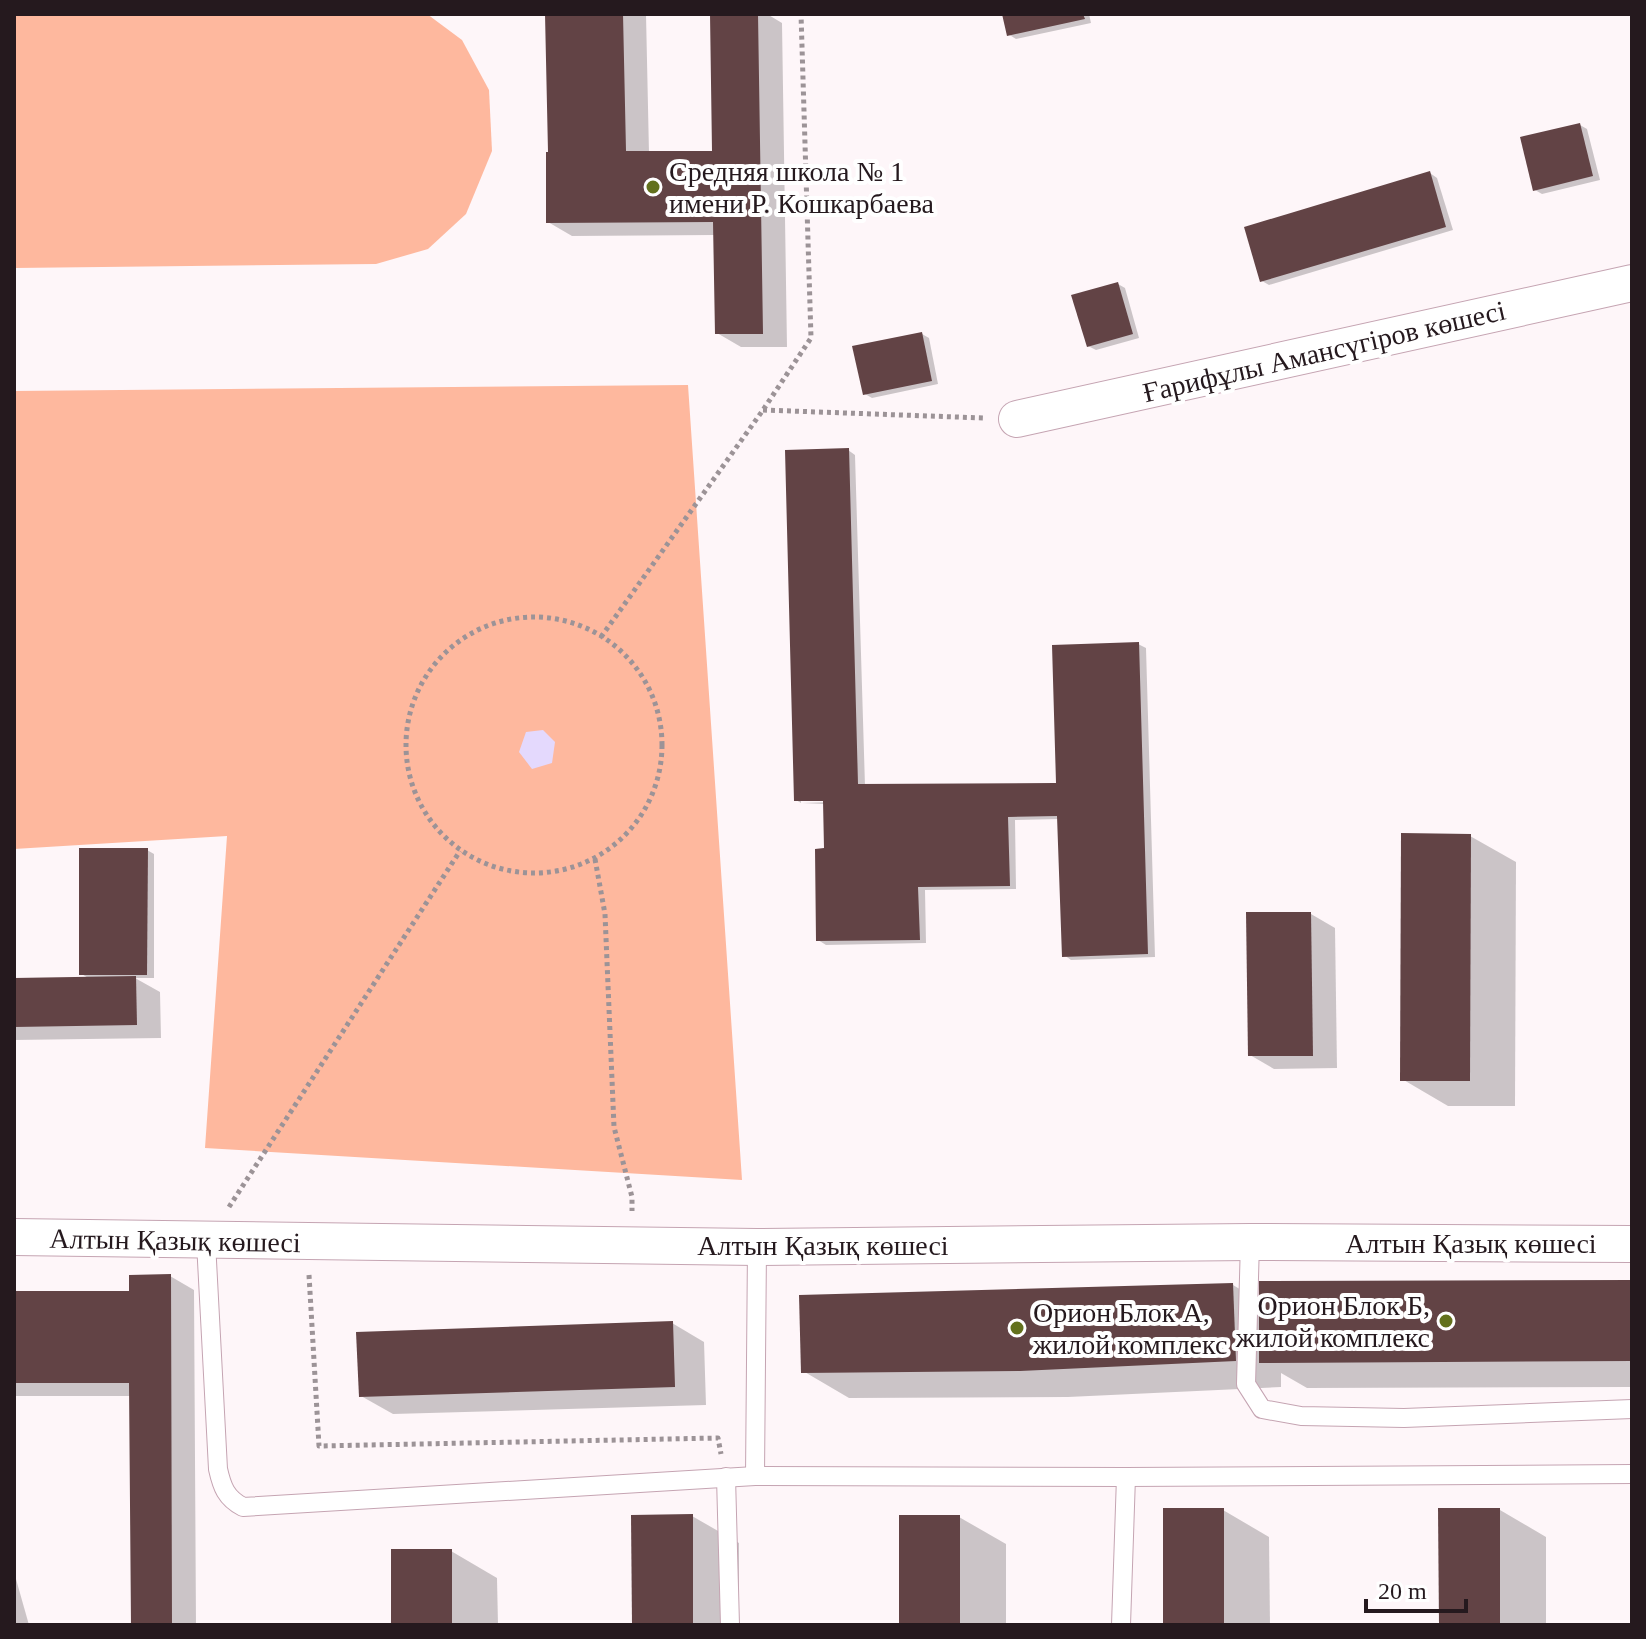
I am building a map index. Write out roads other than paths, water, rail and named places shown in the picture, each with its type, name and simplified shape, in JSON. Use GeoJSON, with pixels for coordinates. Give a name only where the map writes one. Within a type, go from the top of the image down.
{"type":"FeatureCollection","features":[{"type":"Feature","properties":{"kind":"street","name":"Ғарифұлы Амансүгіров көшесі"},"geometry":{"type":"LineString","coordinates":[[1017,419],[1632,283]]}},
{"type":"Feature","properties":{"kind":"street","name":"Алтын Қазық көшесі"},"geometry":{"type":"LineString","coordinates":[[14,1237],[206,1242],[757,1247],[1250,1242],[1632,1244]]}},
{"type":"Feature","properties":{"kind":"lane"},"geometry":{"type":"LineString","coordinates":[[206,1242],[218,1469],[222,1488],[232,1501],[243,1507],[755,1476],[1632,1474]]}},
{"type":"Feature","properties":{"kind":"lane"},"geometry":{"type":"LineString","coordinates":[[1250,1242],[1246,1384],[1262,1409],[1301,1416],[1404,1418],[1632,1409]]}},
{"type":"Feature","properties":{"kind":"lane"},"geometry":{"type":"LineString","coordinates":[[755,1476],[757,1247]]}},
{"type":"Feature","properties":{"kind":"lane"},"geometry":{"type":"LineString","coordinates":[[726,1477],[730,1625]]}},
{"type":"Feature","properties":{"kind":"lane"},"geometry":{"type":"LineString","coordinates":[[1121,1625],[1126,1477]]}},
{"type":"Feature","properties":{"kind":"place","name":"Средняя школа № 1 имени Р. Кошкарбаева"},"geometry":{"type":"Point","coordinates":[653,187]}},
{"type":"Feature","properties":{"kind":"place","name":"Орион Блок Б, жилой комплекс"},"geometry":{"type":"Point","coordinates":[1446,1321]}},
{"type":"Feature","properties":{"kind":"place","name":"Орион Блок А, жилой комплекс"},"geometry":{"type":"Point","coordinates":[1017,1328]}}]}
